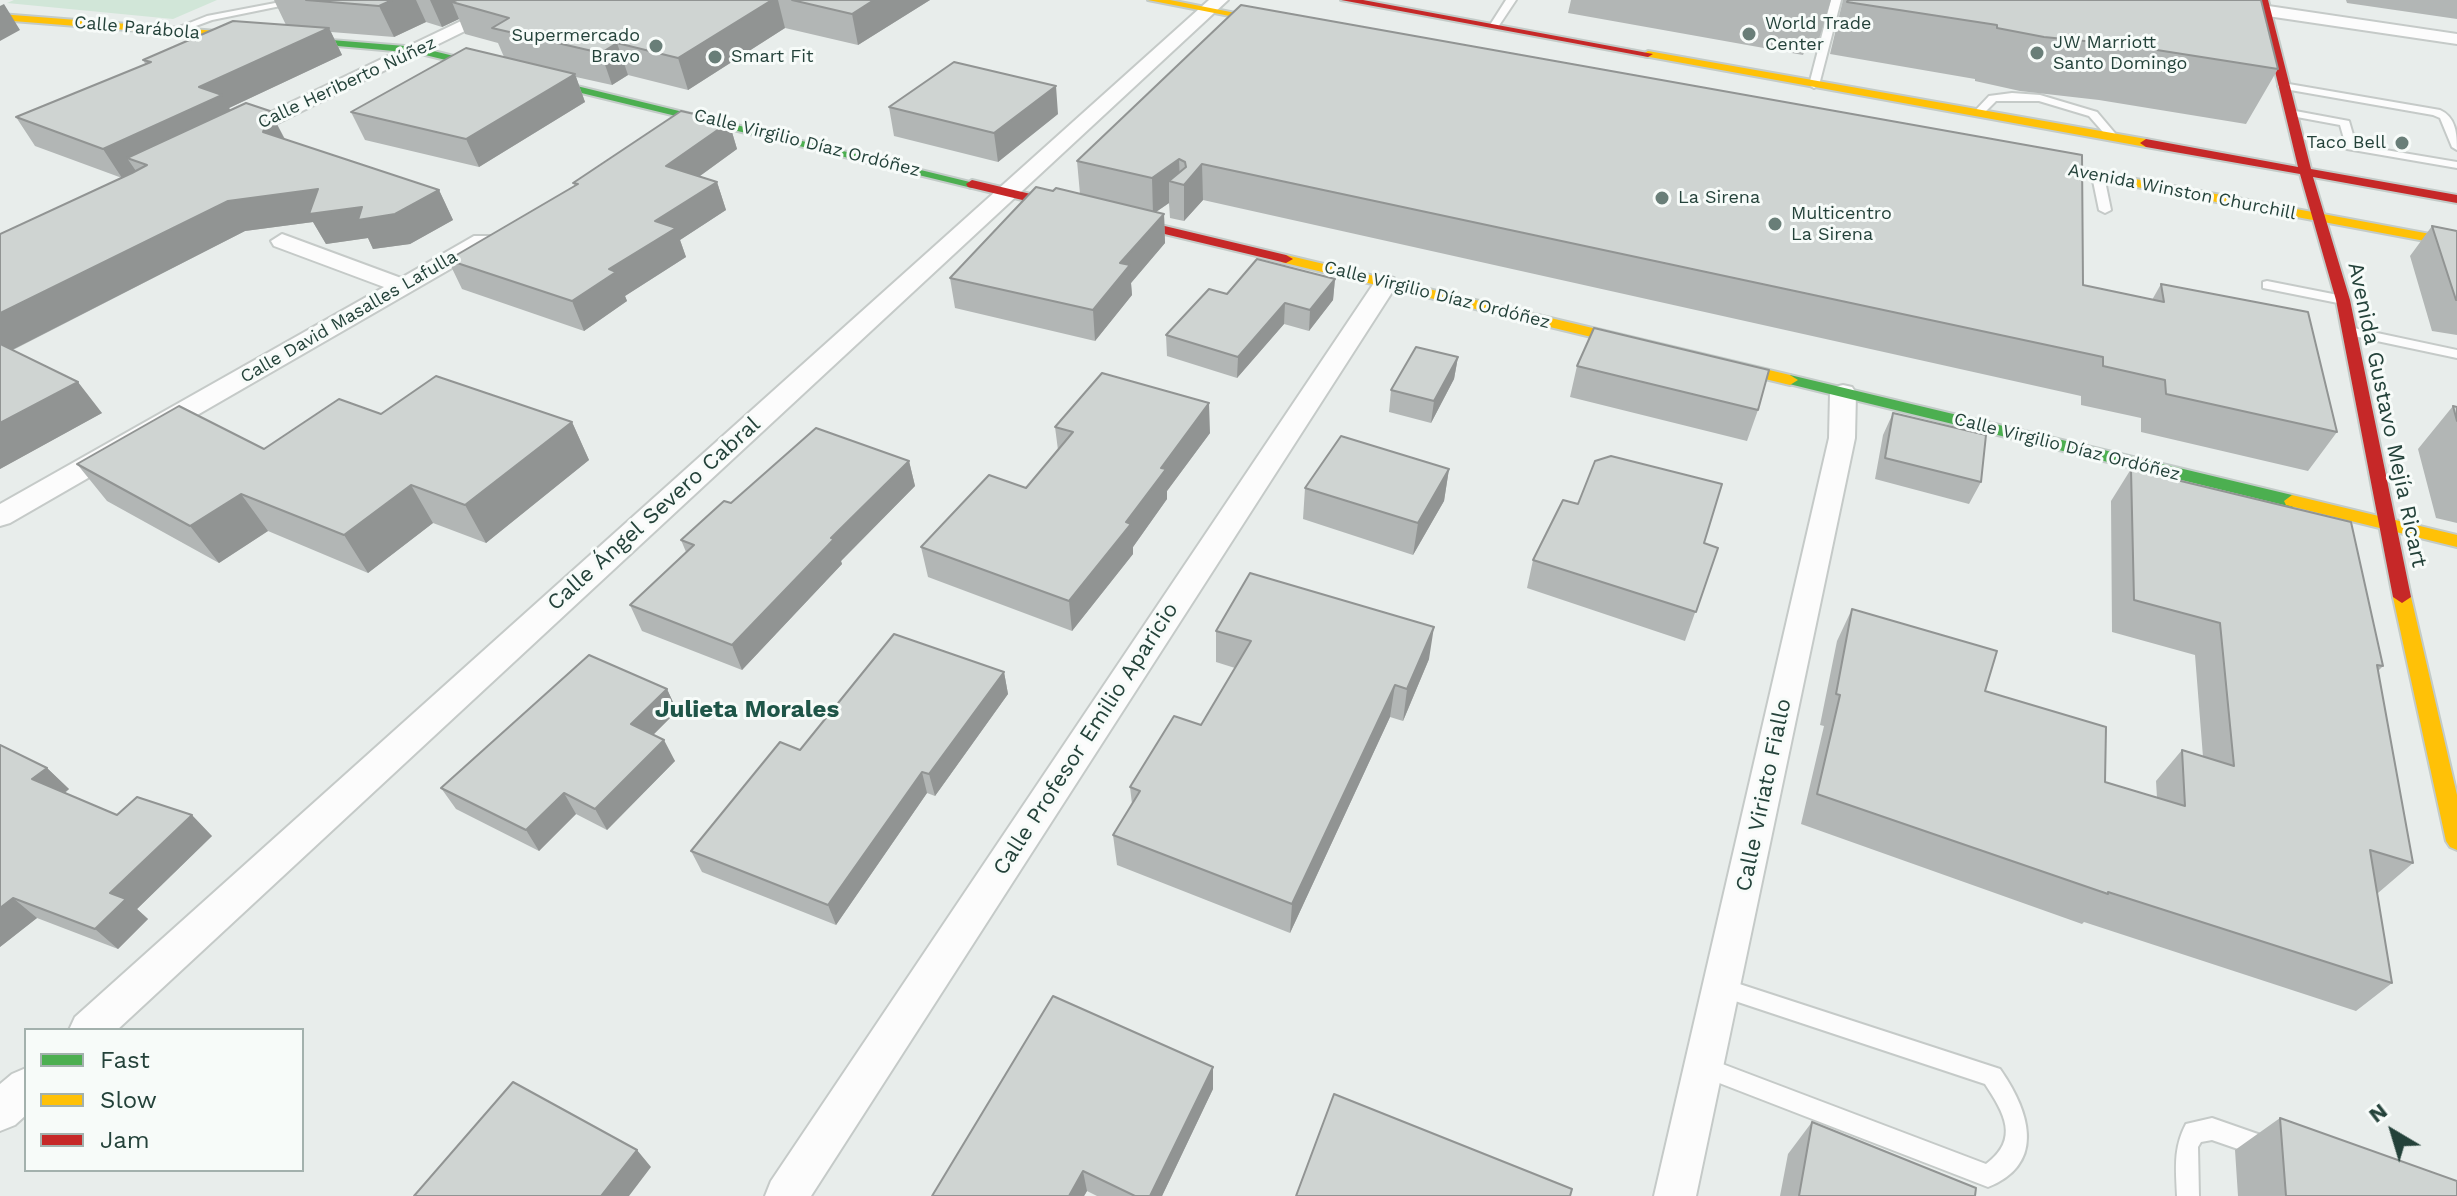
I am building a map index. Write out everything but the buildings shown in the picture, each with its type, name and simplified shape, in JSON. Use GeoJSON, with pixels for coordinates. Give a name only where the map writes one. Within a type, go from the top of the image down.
{"type":"FeatureCollection","features":[{"type":"Feature","properties":{"kind":"street","name":"Calle Heriberto Núñez"},"geometry":{"type":"LineString","coordinates":[[215,146],[519,0]]}},
{"type":"Feature","properties":{"kind":"street"},"geometry":{"type":"LineString","coordinates":[[1153,0],[1214,5],[1303,28]]}},
{"type":"Feature","properties":{"kind":"street","name":"Avenida Winston Churchill"},"geometry":{"type":"LineString","coordinates":[[1346,0],[2457,199]]}},
{"type":"Feature","properties":{"kind":"street"},"geometry":{"type":"LineString","coordinates":[[2193,0],[2264,5],[2457,39]]}},
{"type":"Feature","properties":{"kind":"street","name":"Calle Ángel Severo Cabral"},"geometry":{"type":"LineString","coordinates":[[91,1028],[1214,5]]}},
{"type":"Feature","properties":{"kind":"street","name":"Avenida Gustavo Mejía Ricart"},"geometry":{"type":"LineString","coordinates":[[2264,5],[2265,37],[2283,86],[2316,216],[2343,300],[2385,523],[2457,841]]}},
{"type":"Feature","properties":{"kind":"street","name":"Calle Parábola"},"geometry":{"type":"LineString","coordinates":[[0,17],[417,50]]}},
{"type":"Feature","properties":{"kind":"street","name":"Calle Virgilio Díaz Ordóñez"},"geometry":{"type":"LineString","coordinates":[[417,50],[1007,191],[1154,222],[1386,283],[2457,541]]}},
{"type":"Feature","properties":{"kind":"street"},"geometry":{"type":"LineString","coordinates":[[672,132],[699,117]]}},
{"type":"Feature","properties":{"kind":"street","name":"Avenida Winston Churchill"},"geometry":{"type":"LineString","coordinates":[[2004,158],[2457,243]]}},
{"type":"Feature","properties":{"kind":"street","name":"Calle David Masalles Lafulla"},"geometry":{"type":"LineString","coordinates":[[0,516],[496,232]]}},
{"type":"Feature","properties":{"kind":"street"},"geometry":{"type":"LineString","coordinates":[[282,241],[402,286]]}},
{"type":"Feature","properties":{"kind":"street","name":"Calle Profesor Emilio Aparicio"},"geometry":{"type":"LineString","coordinates":[[786,1196],[1386,283]]}},
{"type":"Feature","properties":{"kind":"street","name":"Calle Viriato Fiallo"},"geometry":{"type":"LineString","coordinates":[[1675,1196],[1842,438],[1843,393]]}},
{"type":"Feature","properties":{"kind":"street"},"geometry":{"type":"LineString","coordinates":[[0,1111],[24,1090]]}},
{"type":"Feature","properties":{"kind":"lane"},"geometry":{"type":"LineString","coordinates":[[174,31],[210,18],[305,0]]}},
{"type":"Feature","properties":{"kind":"lane"},"geometry":{"type":"LineString","coordinates":[[1495,25],[1511,0]]}},
{"type":"Feature","properties":{"kind":"lane"},"geometry":{"type":"LineString","coordinates":[[1814,85],[1836,0]]}},
{"type":"Feature","properties":{"kind":"lane"},"geometry":{"type":"LineString","coordinates":[[2283,86],[2436,112],[2445,116],[2457,147]]}},
{"type":"Feature","properties":{"kind":"lane"},"geometry":{"type":"LineString","coordinates":[[1977,114],[1993,98],[2040,98],[2093,114],[2114,138]]}},
{"type":"Feature","properties":{"kind":"lane"},"geometry":{"type":"LineString","coordinates":[[2290,113],[2345,123],[2351,147],[2457,165]]}},
{"type":"Feature","properties":{"kind":"lane"},"geometry":{"type":"LineString","coordinates":[[2098,176],[2105,210]]}},
{"type":"Feature","properties":{"kind":"lane"},"geometry":{"type":"LineString","coordinates":[[2267,285],[2343,300]]}},
{"type":"Feature","properties":{"kind":"lane"},"geometry":{"type":"LineString","coordinates":[[2349,331],[2457,354]]}},
{"type":"Feature","properties":{"kind":"lane"},"geometry":{"type":"LineString","coordinates":[[1704,1067],[1988,1176],[2003,1167],[2014,1153],[2018,1135],[2015,1115],[1992,1076],[1721,987]]}},
{"type":"Feature","properties":{"kind":"lane"},"geometry":{"type":"LineString","coordinates":[[2188,1196],[2187,1145],[2194,1132],[2212,1129],[2281,1153]]}},
{"type":"Feature","properties":{"kind":"green space"},"geometry":{"type":"Polygon","coordinates":[[[14,0],[217,0],[173,19],[7,3],[14,0]]]}},
{"type":"Feature","properties":{"kind":"traffic: fast"},"geometry":{"type":"LineString","coordinates":[[319,42],[417,50],[972,184]]}},
{"type":"Feature","properties":{"kind":"traffic: fast"},"geometry":{"type":"LineString","coordinates":[[1790,380],[2292,501]]}},
{"type":"Feature","properties":{"kind":"traffic: slow"},"geometry":{"type":"LineString","coordinates":[[1153,0],[1291,25]]}},
{"type":"Feature","properties":{"kind":"traffic: slow"},"geometry":{"type":"LineString","coordinates":[[0,17],[319,42]]}},
{"type":"Feature","properties":{"kind":"traffic: slow"},"geometry":{"type":"LineString","coordinates":[[1648,54],[2146,143]]}},
{"type":"Feature","properties":{"kind":"traffic: slow"},"geometry":{"type":"LineString","coordinates":[[2023,162],[2457,243]]}},
{"type":"Feature","properties":{"kind":"traffic: slow"},"geometry":{"type":"LineString","coordinates":[[1286,259],[1790,380]]}},
{"type":"Feature","properties":{"kind":"traffic: slow"},"geometry":{"type":"LineString","coordinates":[[2292,501],[2457,541]]}},
{"type":"Feature","properties":{"kind":"traffic: slow"},"geometry":{"type":"LineString","coordinates":[[2402,597],[2457,841]]}},
{"type":"Feature","properties":{"kind":"traffic: jam"},"geometry":{"type":"LineString","coordinates":[[1346,0],[1648,54]]}},
{"type":"Feature","properties":{"kind":"traffic: jam"},"geometry":{"type":"LineString","coordinates":[[2263,0],[2316,216],[2343,300],[2402,597]]}},
{"type":"Feature","properties":{"kind":"traffic: jam"},"geometry":{"type":"LineString","coordinates":[[2146,143],[2457,199]]}},
{"type":"Feature","properties":{"kind":"traffic: jam"},"geometry":{"type":"LineString","coordinates":[[972,184],[1286,259]]}},
{"type":"Feature","properties":{"kind":"place","name":"World Trade Center"},"geometry":{"type":"Point","coordinates":[1749,34]}},
{"type":"Feature","properties":{"kind":"place","name":"Supermercado Bravo"},"geometry":{"type":"Point","coordinates":[656,46]}},
{"type":"Feature","properties":{"kind":"place","name":"JW Marriott Santo Domingo"},"geometry":{"type":"Point","coordinates":[2037,53]}},
{"type":"Feature","properties":{"kind":"place","name":"Smart Fit"},"geometry":{"type":"Point","coordinates":[715,57]}},
{"type":"Feature","properties":{"kind":"place","name":"Taco Bell"},"geometry":{"type":"Point","coordinates":[2402,143]}},
{"type":"Feature","properties":{"kind":"place","name":"La Sirena"},"geometry":{"type":"Point","coordinates":[1662,198]}},
{"type":"Feature","properties":{"kind":"place","name":"Multicentro La Sirena"},"geometry":{"type":"Point","coordinates":[1775,224]}},
{"type":"Feature","properties":{"kind":"district","name":"Julieta Morales"},"geometry":{"type":"Point","coordinates":[747,710]}}]}
